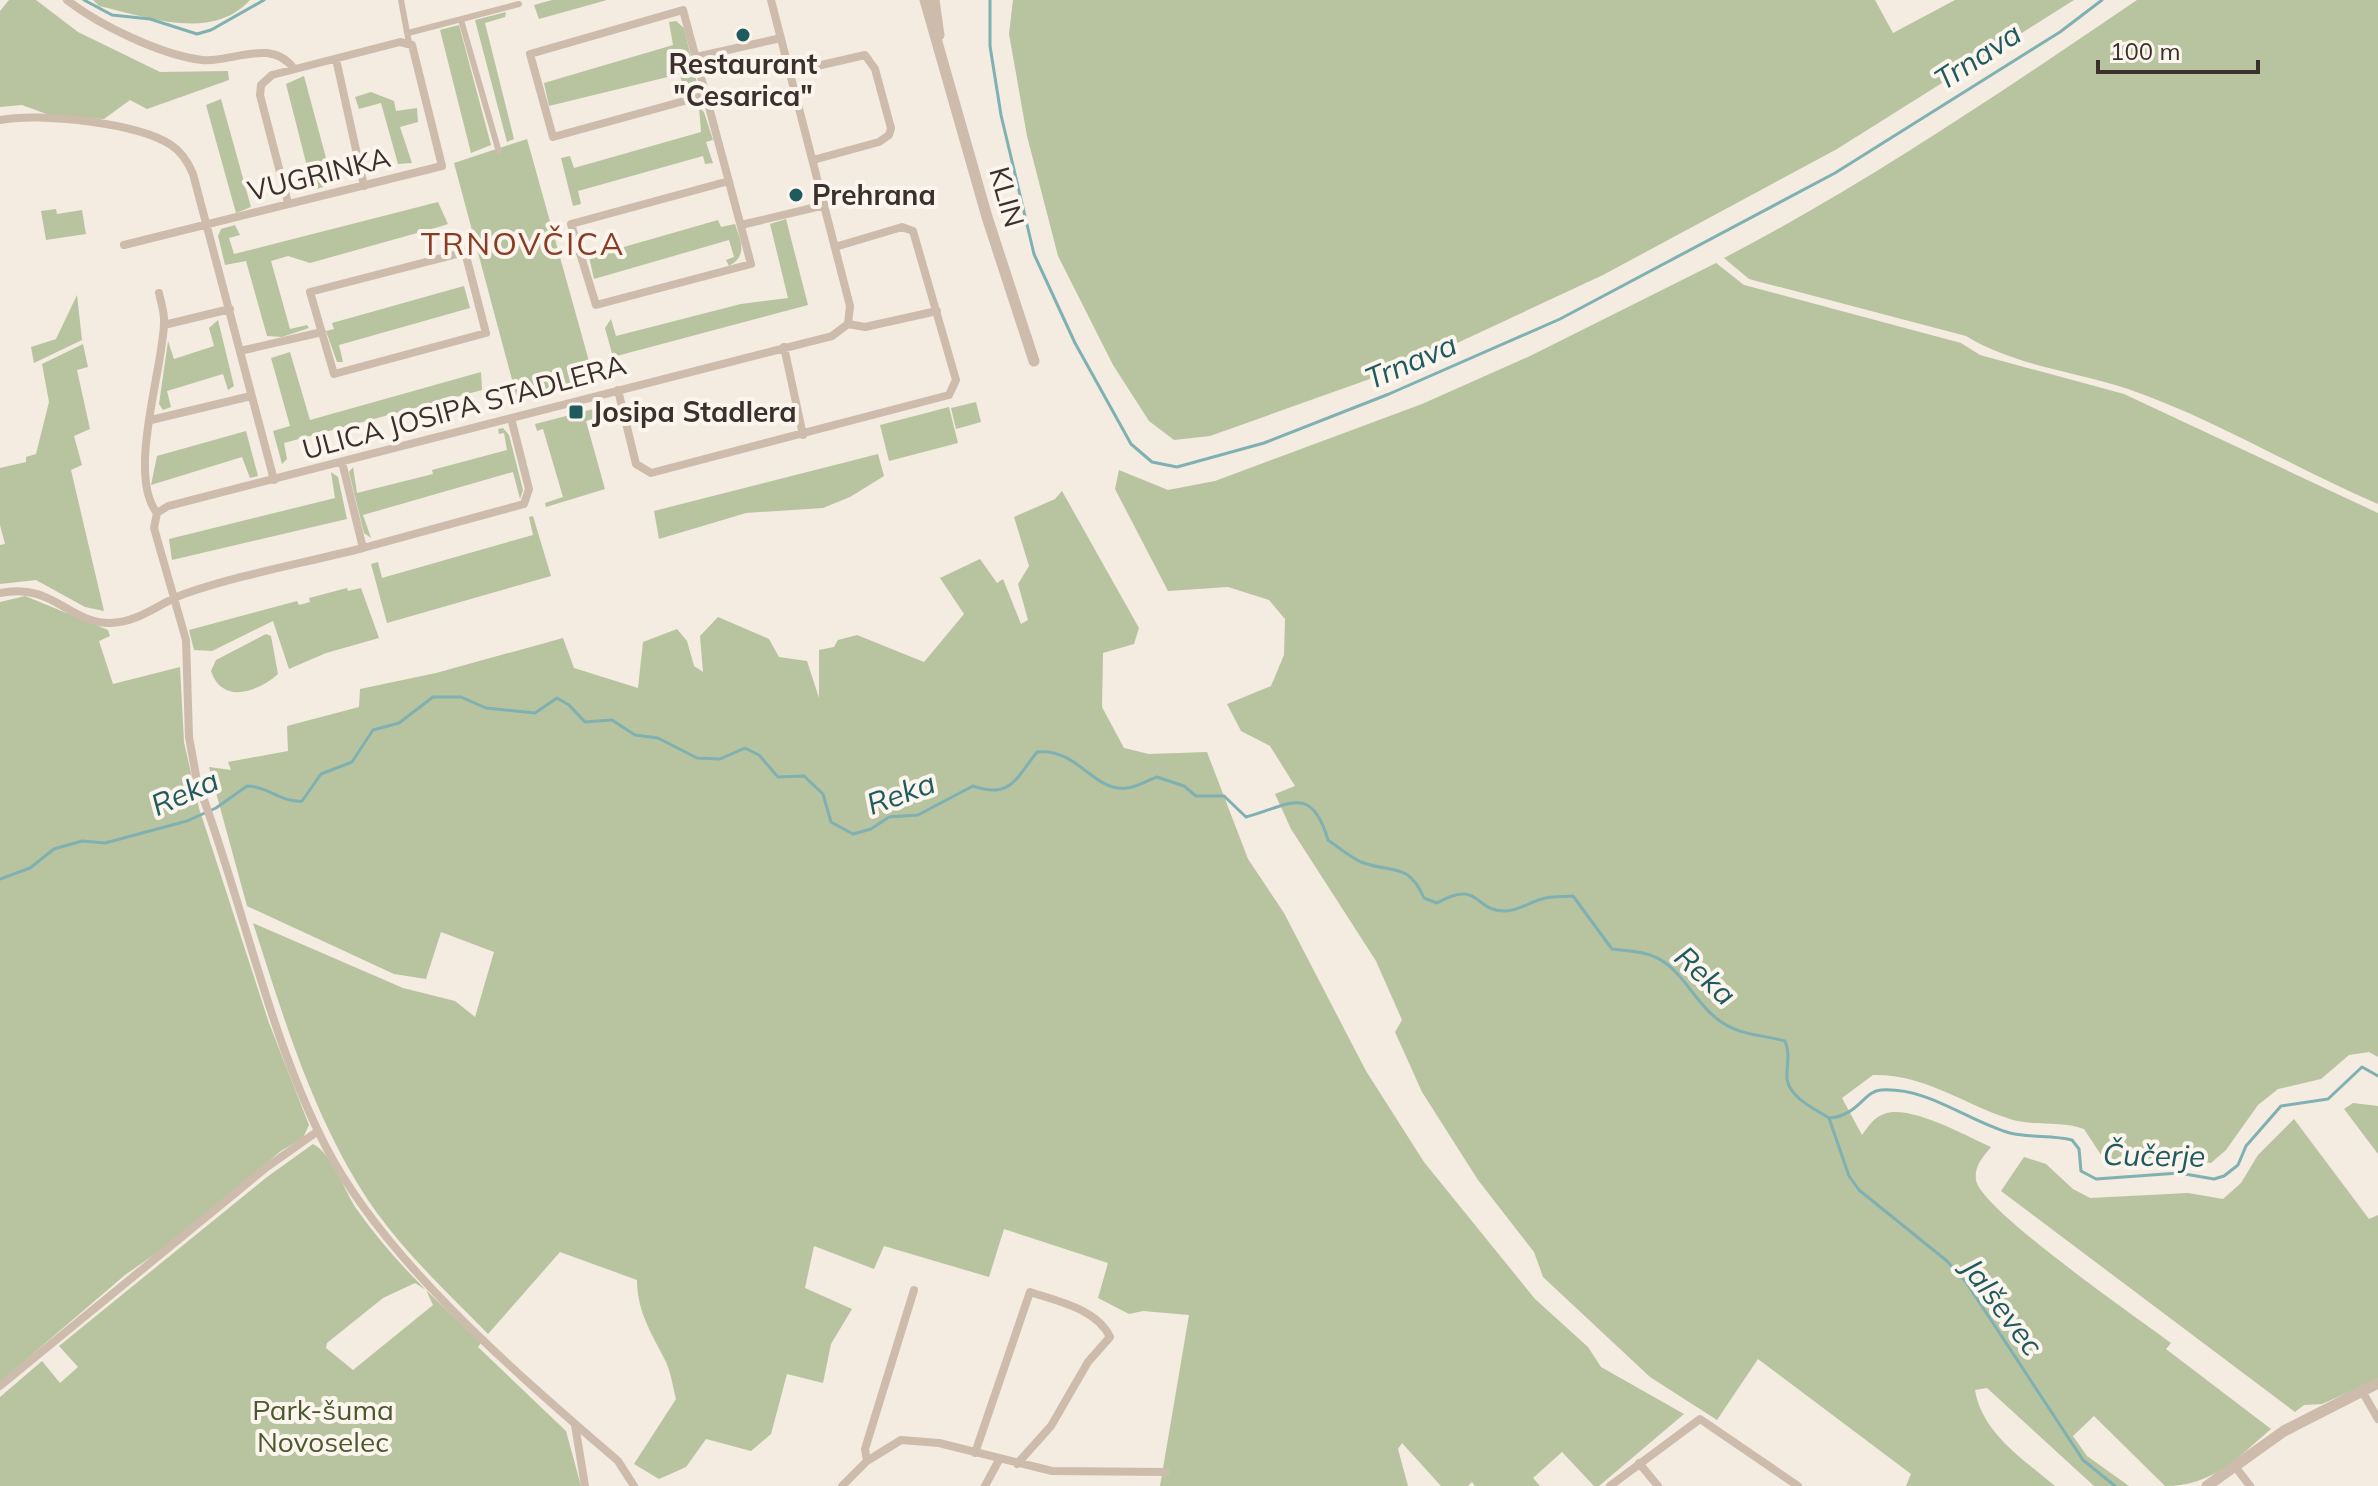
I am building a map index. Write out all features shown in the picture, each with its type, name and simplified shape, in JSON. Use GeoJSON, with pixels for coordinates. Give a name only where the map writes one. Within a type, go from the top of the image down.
{"type":"FeatureCollection","features":[{"type":"Feature","properties":{"kind":"street"},"geometry":{"type":"LineString","coordinates":[[67,0],[106,25],[190,58],[223,59],[253,52],[281,57],[294,69]]}},
{"type":"Feature","properties":{"kind":"street"},"geometry":{"type":"LineString","coordinates":[[401,0],[409,38]]}},
{"type":"Feature","properties":{"kind":"street"},"geometry":{"type":"LineString","coordinates":[[771,0],[850,306],[848,324]]}},
{"type":"Feature","properties":{"kind":"street","name":"KLIN"},"geometry":{"type":"LineString","coordinates":[[925,0],[987,217],[1034,361]]}},
{"type":"Feature","properties":{"kind":"street","name":"KLIN"},"geometry":{"type":"LineString","coordinates":[[934,0],[939,44]]}},
{"type":"Feature","properties":{"kind":"street"},"geometry":{"type":"LineString","coordinates":[[288,203],[259,90],[272,75],[519,4]]}},
{"type":"Feature","properties":{"kind":"street"},"geometry":{"type":"LineString","coordinates":[[706,95],[553,137],[530,54],[683,10],[696,57],[741,225],[751,264],[596,305],[571,224],[729,181]]}},
{"type":"Feature","properties":{"kind":"street"},"geometry":{"type":"LineString","coordinates":[[461,20],[499,152]]}},
{"type":"Feature","properties":{"kind":"street","name":"VUGRINKA"},"geometry":{"type":"LineString","coordinates":[[124,245],[442,166],[409,38]]}},
{"type":"Feature","properties":{"kind":"street"},"geometry":{"type":"LineString","coordinates":[[696,57],[781,38]]}},
{"type":"Feature","properties":{"kind":"street"},"geometry":{"type":"LineString","coordinates":[[791,72],[865,55],[875,69],[891,128],[889,135],[879,142],[813,160]]}},
{"type":"Feature","properties":{"kind":"street"},"geometry":{"type":"LineString","coordinates":[[336,59],[364,186]]}},
{"type":"Feature","properties":{"kind":"street"},"geometry":{"type":"LineString","coordinates":[[0,120],[36,116],[101,125],[152,136],[179,151],[193,174],[274,480]]}},
{"type":"Feature","properties":{"kind":"street"},"geometry":{"type":"LineString","coordinates":[[741,225],[825,205]]}},
{"type":"Feature","properties":{"kind":"street"},"geometry":{"type":"LineString","coordinates":[[618,390],[636,464],[645,472],[803,435],[944,397],[954,391],[956,380],[918,237],[909,227],[835,247]]}},
{"type":"Feature","properties":{"kind":"street"},"geometry":{"type":"LineString","coordinates":[[465,252],[486,333],[334,374],[322,332],[310,292],[465,252]]}},
{"type":"Feature","properties":{"kind":"street"},"geometry":{"type":"LineString","coordinates":[[159,293],[164,325],[143,475],[149,502],[157,513],[154,528],[188,652],[189,737],[205,801],[294,1073],[318,1131],[359,1202],[396,1251],[575,1424],[618,1461],[634,1486]]}},
{"type":"Feature","properties":{"kind":"street"},"geometry":{"type":"LineString","coordinates":[[164,325],[230,309]]}},
{"type":"Feature","properties":{"kind":"street","name":"ULICA JOSIPA STADLERA"},"geometry":{"type":"LineString","coordinates":[[157,513],[168,506],[832,336],[848,324],[865,327],[937,311]]}},
{"type":"Feature","properties":{"kind":"street"},"geometry":{"type":"LineString","coordinates":[[240,351],[322,332]]}},
{"type":"Feature","properties":{"kind":"street"},"geometry":{"type":"LineString","coordinates":[[784,347],[803,435]]}},
{"type":"Feature","properties":{"kind":"street"},"geometry":{"type":"LineString","coordinates":[[151,420],[251,396]]}},
{"type":"Feature","properties":{"kind":"street"},"geometry":{"type":"LineString","coordinates":[[0,593],[39,592],[92,618],[110,623],[148,613],[174,598],[524,504],[529,489],[511,418]]}},
{"type":"Feature","properties":{"kind":"street"},"geometry":{"type":"LineString","coordinates":[[342,462],[363,548]]}},
{"type":"Feature","properties":{"kind":"street"},"geometry":{"type":"LineString","coordinates":[[0,1386],[267,1167],[318,1131]]}},
{"type":"Feature","properties":{"kind":"street"},"geometry":{"type":"LineString","coordinates":[[867,1461],[865,1449],[914,1290]]}},
{"type":"Feature","properties":{"kind":"street"},"geometry":{"type":"LineString","coordinates":[[975,1453],[1030,1292],[1080,1309],[1105,1326],[1110,1337],[1088,1362],[1051,1426],[1017,1464]]}},
{"type":"Feature","properties":{"kind":"street"},"geometry":{"type":"LineString","coordinates":[[2207,1486],[2283,1432],[2378,1383]]}},
{"type":"Feature","properties":{"kind":"street"},"geometry":{"type":"LineString","coordinates":[[2362,1391],[2378,1419]]}},
{"type":"Feature","properties":{"kind":"street"},"geometry":{"type":"LineString","coordinates":[[1610,1486],[1700,1419],[1798,1486]]}},
{"type":"Feature","properties":{"kind":"street"},"geometry":{"type":"LineString","coordinates":[[575,1424],[585,1486]]}},
{"type":"Feature","properties":{"kind":"street"},"geometry":{"type":"LineString","coordinates":[[842,1486],[867,1461],[901,1440],[939,1443],[1052,1471],[1166,1472]]}},
{"type":"Feature","properties":{"kind":"street"},"geometry":{"type":"LineString","coordinates":[[985,1486],[999,1460]]}},
{"type":"Feature","properties":{"kind":"street"},"geometry":{"type":"LineString","coordinates":[[1639,1463],[1658,1486]]}},
{"type":"Feature","properties":{"kind":"street"},"geometry":{"type":"LineString","coordinates":[[2234,1465],[2250,1486]]}},
{"type":"Feature","properties":{"kind":"green space"},"geometry":{"type":"Polygon","coordinates":[[[9,0],[36,0],[78,32],[160,72],[228,71],[229,80],[147,109],[130,100],[104,119],[52,116],[22,105],[0,107],[0,11],[9,0]]]}},
{"type":"Feature","properties":{"kind":"green space"},"geometry":{"type":"Polygon","coordinates":[[[93,0],[250,0],[235,13],[217,20],[178,23],[99,6],[93,0]]]}},
{"type":"Feature","properties":{"kind":"green space"},"geometry":{"type":"Polygon","coordinates":[[[552,0],[607,0],[539,19],[534,5],[552,0]]]}},
{"type":"Feature","properties":{"kind":"green space"},"geometry":{"type":"Polygon","coordinates":[[[1013,0],[1875,0],[1893,33],[1955,0],[2074,0],[1837,149],[1603,275],[1412,364],[1210,436],[1174,440],[1149,421],[1113,365],[1058,256],[1027,136],[1009,34],[1013,0]]]}},
{"type":"Feature","properties":{"kind":"green space"},"geometry":{"type":"Polygon","coordinates":[[[2137,0],[2378,0],[2378,504],[2160,401],[2004,354],[1966,336],[1749,279],[1724,258],[1883,167],[2137,0]]]}},
{"type":"Feature","properties":{"kind":"green space"},"geometry":{"type":"Polygon","coordinates":[[[506,12],[505,17],[485,23],[514,139],[507,142],[475,20],[506,12]]]}},
{"type":"Feature","properties":{"kind":"green space"},"geometry":{"type":"Polygon","coordinates":[[[676,21],[684,28],[697,83],[692,95],[685,97],[680,74],[549,106],[544,83],[673,45],[669,22],[676,21]]]}},
{"type":"Feature","properties":{"kind":"green space"},"geometry":{"type":"Polygon","coordinates":[[[459,25],[491,145],[471,153],[440,30],[459,25]]]}},
{"type":"Feature","properties":{"kind":"green space"},"geometry":{"type":"Polygon","coordinates":[[[304,76],[333,184],[313,190],[286,84],[304,76]]]}},
{"type":"Feature","properties":{"kind":"green space"},"geometry":{"type":"Polygon","coordinates":[[[371,92],[394,101],[396,111],[417,108],[418,122],[400,127],[412,163],[398,164],[381,103],[359,109],[355,97],[371,92]]]}},
{"type":"Feature","properties":{"kind":"green space"},"geometry":{"type":"Polygon","coordinates":[[[221,99],[251,207],[236,213],[206,105],[221,99]]]}},
{"type":"Feature","properties":{"kind":"green space"},"geometry":{"type":"Polygon","coordinates":[[[699,107],[704,112],[713,140],[706,142],[713,163],[705,164],[703,156],[578,191],[581,204],[573,206],[561,158],[570,156],[574,168],[701,132],[699,107]]]}},
{"type":"Feature","properties":{"kind":"green space"},"geometry":{"type":"Polygon","coordinates":[[[527,139],[594,379],[518,402],[454,163],[527,139]]]}},
{"type":"Feature","properties":{"kind":"green space"},"geometry":{"type":"Polygon","coordinates":[[[438,202],[448,224],[310,263],[288,256],[271,261],[290,329],[307,325],[309,328],[282,337],[267,336],[246,261],[225,265],[218,236],[221,229],[235,225],[240,235],[229,238],[234,254],[438,202]]]}},
{"type":"Feature","properties":{"kind":"green space"},"geometry":{"type":"Polygon","coordinates":[[[56,209],[57,214],[82,210],[86,234],[46,240],[41,211],[56,209]]]}},
{"type":"Feature","properties":{"kind":"green space"},"geometry":{"type":"Polygon","coordinates":[[[786,219],[808,305],[613,357],[605,328],[611,319],[616,336],[741,304],[788,298],[770,224],[786,219]]]}},
{"type":"Feature","properties":{"kind":"green space"},"geometry":{"type":"Polygon","coordinates":[[[718,220],[721,227],[735,224],[741,242],[739,257],[729,266],[726,260],[734,257],[729,240],[594,279],[589,257],[718,220]]]}},
{"type":"Feature","properties":{"kind":"green space"},"geometry":{"type":"Polygon","coordinates":[[[1716,263],[1744,285],[1961,343],[1980,355],[2124,394],[2378,513],[2378,1057],[2369,1052],[2349,1055],[2321,1079],[2278,1089],[2258,1105],[2226,1150],[2211,1163],[2164,1157],[2107,1164],[2084,1129],[2010,1119],[1910,1079],[1873,1075],[1842,1098],[1862,1135],[1871,1123],[1884,1114],[1908,1113],[1991,1147],[1978,1166],[1976,1180],[2004,1215],[2063,1264],[2171,1343],[2166,1349],[2271,1429],[2211,1476],[2182,1485],[2165,1486],[2094,1416],[2073,1436],[2087,1456],[2129,1486],[2094,1486],[1987,1388],[1975,1390],[1979,1405],[1995,1432],[2055,1486],[1906,1486],[1911,1474],[1758,1359],[1717,1420],[1650,1377],[1543,1277],[1534,1252],[1478,1180],[1422,1092],[1395,1032],[1402,1020],[1376,961],[1291,829],[1275,794],[1295,786],[1270,746],[1241,731],[1227,704],[1271,686],[1284,655],[1285,619],[1269,600],[1228,587],[1168,591],[1115,489],[1119,470],[1168,490],[1215,481],[1422,404],[1530,356],[1716,263]]]}},
{"type":"Feature","properties":{"kind":"green space"},"geometry":{"type":"Polygon","coordinates":[[[464,286],[470,308],[339,345],[343,362],[337,362],[326,331],[334,329],[332,323],[464,286]]]}},
{"type":"Feature","properties":{"kind":"green space"},"geometry":{"type":"Polygon","coordinates":[[[77,295],[82,340],[34,363],[31,347],[56,339],[77,295]]]}},
{"type":"Feature","properties":{"kind":"green space"},"geometry":{"type":"Polygon","coordinates":[[[218,320],[234,386],[228,390],[223,374],[167,391],[171,407],[163,410],[159,404],[168,341],[174,359],[214,346],[209,328],[218,320]]]}},
{"type":"Feature","properties":{"kind":"green space"},"geometry":{"type":"Polygon","coordinates":[[[83,344],[88,367],[77,370],[90,429],[74,436],[82,465],[71,470],[104,611],[85,607],[36,580],[0,584],[0,545],[5,544],[0,525],[0,468],[26,462],[26,457],[36,454],[49,402],[42,364],[83,344]]]}},
{"type":"Feature","properties":{"kind":"green space"},"geometry":{"type":"Polygon","coordinates":[[[290,352],[310,420],[481,372],[482,390],[284,443],[287,459],[282,464],[273,431],[290,426],[271,358],[290,352]]]}},
{"type":"Feature","properties":{"kind":"green space"},"geometry":{"type":"Polygon","coordinates":[[[976,402],[981,422],[956,429],[951,408],[976,402]]]}},
{"type":"Feature","properties":{"kind":"green space"},"geometry":{"type":"Polygon","coordinates":[[[613,404],[615,412],[586,421],[605,489],[546,507],[545,503],[563,497],[543,429],[537,431],[535,424],[613,404]]]}},
{"type":"Feature","properties":{"kind":"green space"},"geometry":{"type":"Polygon","coordinates":[[[949,407],[958,443],[889,461],[880,425],[949,407]]]}},
{"type":"Feature","properties":{"kind":"green space"},"geometry":{"type":"Polygon","coordinates":[[[503,428],[509,435],[523,490],[520,499],[513,472],[363,515],[371,538],[364,533],[349,472],[353,467],[357,493],[433,474],[432,470],[507,450],[504,433],[499,434],[498,429],[503,428]]]}},
{"type":"Feature","properties":{"kind":"green space"},"geometry":{"type":"Polygon","coordinates":[[[246,431],[258,476],[250,478],[242,457],[151,485],[157,456],[246,431]]]}},
{"type":"Feature","properties":{"kind":"green space"},"geometry":{"type":"Polygon","coordinates":[[[878,454],[884,476],[850,497],[823,508],[746,513],[659,539],[654,511],[878,454]]]}},
{"type":"Feature","properties":{"kind":"green space"},"geometry":{"type":"Polygon","coordinates":[[[331,472],[338,477],[347,519],[172,560],[169,539],[335,498],[331,472]]]}},
{"type":"Feature","properties":{"kind":"green space"},"geometry":{"type":"Polygon","coordinates":[[[1062,491],[1139,628],[1134,644],[1103,653],[1102,707],[1124,748],[1149,754],[1207,752],[1248,859],[1284,913],[1366,1071],[1424,1162],[1535,1299],[1588,1347],[1601,1367],[1684,1414],[1599,1486],[1594,1486],[1562,1452],[1533,1478],[1540,1486],[1475,1486],[1472,1482],[1468,1486],[1441,1486],[1402,1443],[1398,1449],[1408,1486],[1160,1486],[1189,1315],[1143,1311],[1129,1314],[1098,1298],[1108,1263],[1004,1229],[989,1277],[884,1246],[874,1269],[814,1246],[805,1288],[852,1309],[831,1344],[823,1383],[787,1374],[771,1434],[751,1451],[706,1439],[686,1467],[659,1479],[634,1464],[676,1399],[668,1366],[642,1313],[637,1280],[560,1252],[488,1334],[389,1229],[355,1180],[336,1145],[304,1073],[253,923],[403,988],[455,1001],[475,1017],[494,952],[441,932],[426,979],[394,974],[247,906],[209,767],[231,770],[228,762],[288,751],[287,726],[359,707],[360,689],[436,673],[563,638],[574,668],[638,688],[643,642],[677,629],[687,641],[694,666],[703,672],[700,636],[718,617],[769,639],[779,657],[807,661],[819,698],[819,650],[834,647],[838,640],[857,635],[924,662],[964,614],[940,578],[980,559],[997,583],[1003,579],[1021,624],[1028,620],[1018,584],[1029,566],[1014,517],[1055,499],[1062,491]]]}},
{"type":"Feature","properties":{"kind":"green space"},"geometry":{"type":"Polygon","coordinates":[[[533,516],[551,576],[387,623],[371,564],[378,562],[382,578],[533,535],[529,517],[533,516]]]}},
{"type":"Feature","properties":{"kind":"green space"},"geometry":{"type":"Polygon","coordinates":[[[347,588],[348,591],[361,588],[379,638],[326,653],[289,669],[273,621],[212,651],[194,650],[189,630],[297,601],[299,605],[310,602],[309,598],[347,588]]]}},
{"type":"Feature","properties":{"kind":"green space"},"geometry":{"type":"Polygon","coordinates":[[[25,596],[108,630],[110,636],[99,641],[113,684],[180,667],[184,742],[199,808],[269,1023],[309,1125],[303,1138],[281,1151],[168,1245],[125,1275],[0,1382],[0,602],[25,596]]]}},
{"type":"Feature","properties":{"kind":"green space"},"geometry":{"type":"Polygon","coordinates":[[[266,634],[271,636],[278,674],[261,686],[241,692],[232,692],[216,682],[211,671],[216,660],[266,634]]]}},
{"type":"Feature","properties":{"kind":"green space"},"geometry":{"type":"Polygon","coordinates":[[[2353,1103],[2378,1106],[2378,1154],[2344,1109],[2353,1103]]]}},
{"type":"Feature","properties":{"kind":"green space"},"geometry":{"type":"Polygon","coordinates":[[[2294,1119],[2369,1219],[2378,1215],[2378,1379],[2322,1404],[2304,1405],[2295,1412],[2001,1191],[2024,1157],[2046,1164],[2073,1189],[2090,1198],[2188,1193],[2223,1199],[2241,1183],[2258,1155],[2294,1119]]]}},
{"type":"Feature","properties":{"kind":"green space","name":"Park-šuma Novoselec"},"geometry":{"type":"Polygon","coordinates":[[[313,1144],[320,1149],[333,1165],[358,1211],[386,1247],[481,1343],[478,1347],[566,1431],[581,1486],[0,1486],[0,1397],[42,1361],[60,1383],[78,1367],[59,1346],[267,1177],[313,1144]],[[415,1283],[383,1298],[327,1343],[326,1348],[353,1370],[433,1305],[426,1290],[415,1283]]]}},
{"type":"Feature","properties":{"kind":"waterway","name":"Trnava"},"geometry":{"type":"LineString","coordinates":[[84,0],[112,15],[150,19],[197,34],[211,30],[264,0]]}},
{"type":"Feature","properties":{"kind":"waterway","name":"Trnava"},"geometry":{"type":"LineString","coordinates":[[990,0],[990,46],[1001,115],[1034,254],[1075,343],[1131,444],[1152,462],[1177,467],[1264,443],[1389,394],[1560,319],[1835,173],[2060,32],[2102,0]]}},
{"type":"Feature","properties":{"kind":"waterway","name":"Reka"},"geometry":{"type":"LineString","coordinates":[[0,879],[30,868],[54,849],[82,841],[105,843],[187,821],[216,808],[247,786],[288,800],[302,801],[321,774],[352,762],[373,730],[399,723],[433,697],[461,697],[486,708],[535,713],[557,698],[569,705],[585,722],[612,720],[635,735],[658,738],[697,758],[720,759],[745,748],[759,755],[778,777],[804,776],[823,794],[831,822],[853,834],[871,829],[889,817],[918,815],[973,786],[996,790],[1004,788],[1017,778],[1037,752],[1051,752],[1115,788],[1131,787],[1157,777],[1184,786],[1196,796],[1224,796],[1246,817],[1286,804],[1306,804],[1314,810],[1328,840],[1361,862],[1398,871],[1412,878],[1424,898],[1437,903],[1462,894],[1470,895],[1488,907],[1506,911],[1546,898],[1573,896],[1612,949],[1645,954],[1664,962],[1708,1011],[1724,1024],[1785,1041],[1789,1086],[1804,1102],[1829,1118]]}},
{"type":"Feature","properties":{"kind":"waterway","name":"Čučerje"},"geometry":{"type":"LineString","coordinates":[[1829,1118],[1854,1109],[1875,1091],[1898,1090],[1931,1099],[2010,1133],[2072,1140],[2079,1149],[2081,1171],[2096,1179],[2179,1173],[2214,1179],[2224,1176],[2238,1165],[2246,1146],[2281,1106],[2328,1099],[2362,1067],[2378,1076]]}},
{"type":"Feature","properties":{"kind":"waterway","name":"Jalševec"},"geometry":{"type":"LineString","coordinates":[[1829,1118],[1849,1176],[1859,1190],[1947,1261],[1966,1282],[2083,1460],[2115,1486]]}},
{"type":"Feature","properties":{"kind":"place","name":"Restaurant \"Cesarica\""},"geometry":{"type":"Point","coordinates":[743,35]}},
{"type":"Feature","properties":{"kind":"place","name":"Prehrana"},"geometry":{"type":"Point","coordinates":[796,195]}},
{"type":"Feature","properties":{"kind":"place","name":"Josipa Stadlera"},"geometry":{"type":"Point","coordinates":[576,412]}},
{"type":"Feature","properties":{"kind":"district","name":"TRNOVČICA"},"geometry":{"type":"Point","coordinates":[523,244]}}]}
